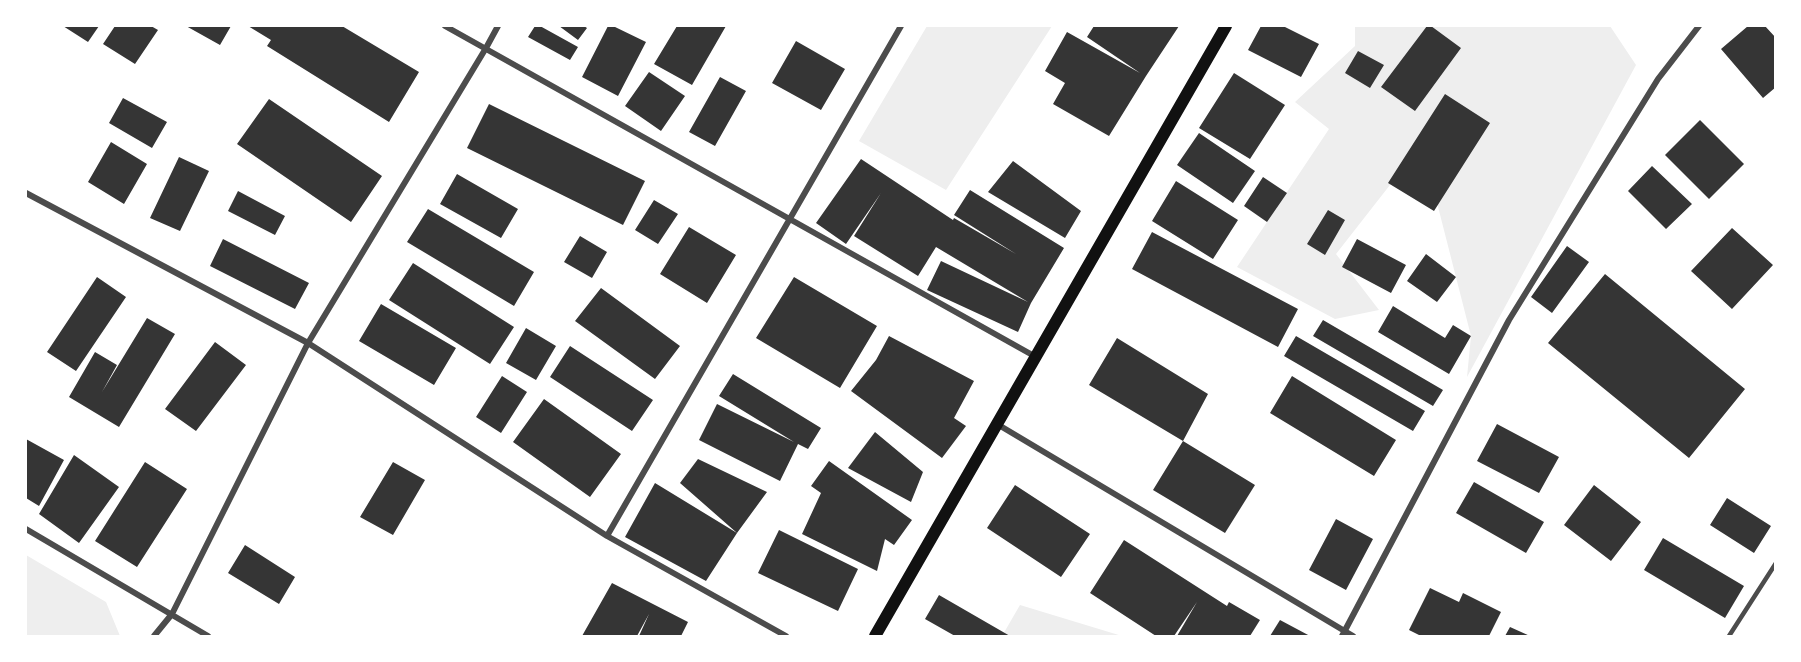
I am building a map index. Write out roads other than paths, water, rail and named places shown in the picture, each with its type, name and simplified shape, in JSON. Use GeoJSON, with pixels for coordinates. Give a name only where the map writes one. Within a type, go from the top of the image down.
{"type":"FeatureCollection","features":[{"type":"Feature","properties":{"kind":"main road"},"geometry":{"type":"LineString","coordinates":[[875,636],[1226,26]]}},
{"type":"Feature","properties":{"kind":"street"},"geometry":{"type":"LineString","coordinates":[[446,26],[1036,357]]}},
{"type":"Feature","properties":{"kind":"street"},"geometry":{"type":"LineString","coordinates":[[154,636],[172,614],[308,343],[498,26]]}},
{"type":"Feature","properties":{"kind":"street"},"geometry":{"type":"LineString","coordinates":[[607,536],[901,26]]}},
{"type":"Feature","properties":{"kind":"street"},"geometry":{"type":"LineString","coordinates":[[1343,634],[1509,320],[1658,79],[1699,26]]}},
{"type":"Feature","properties":{"kind":"street"},"geometry":{"type":"LineString","coordinates":[[26,193],[308,343],[607,536],[786,636]]}},
{"type":"Feature","properties":{"kind":"street"},"geometry":{"type":"LineString","coordinates":[[997,424],[1343,634],[1353,636]]}},
{"type":"Feature","properties":{"kind":"street"},"geometry":{"type":"LineString","coordinates":[[26,529],[208,636]]}},
{"type":"Feature","properties":{"kind":"lane"},"geometry":{"type":"LineString","coordinates":[[1729,636],[1776,563]]}}]}
